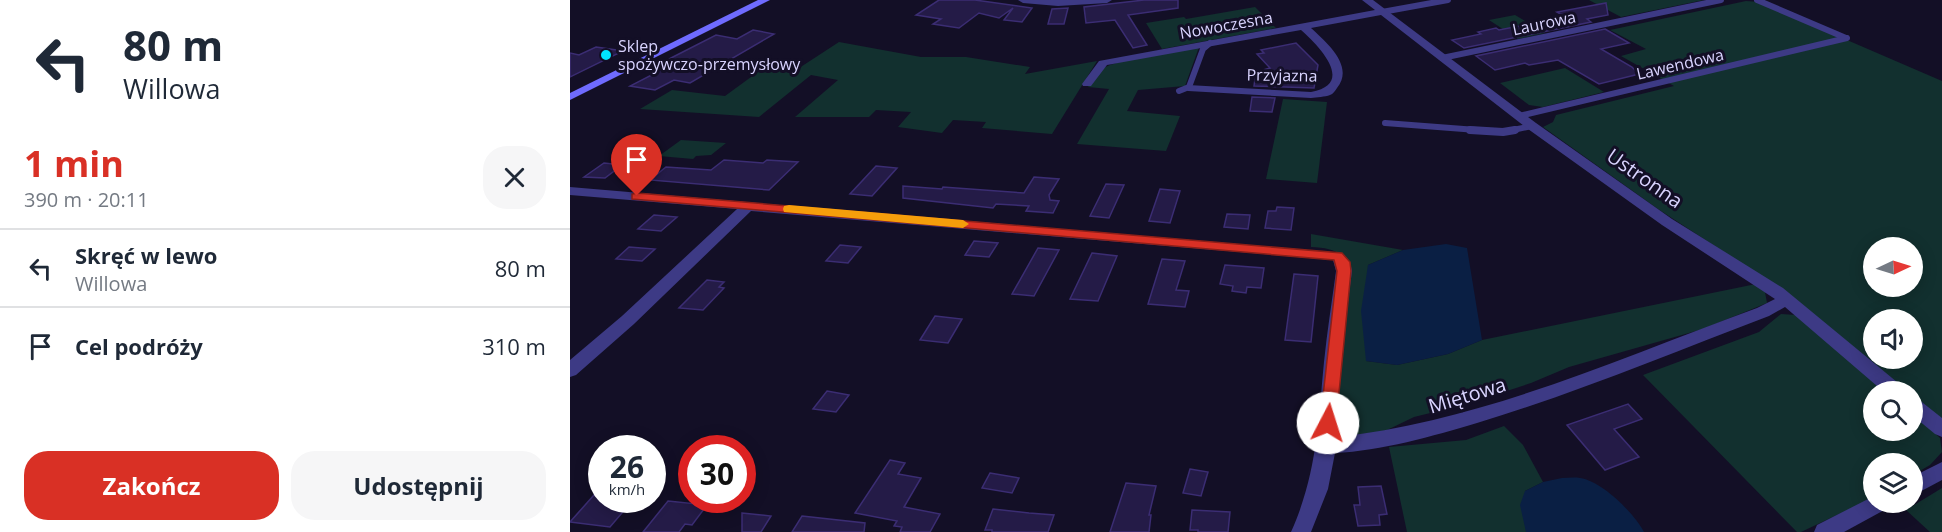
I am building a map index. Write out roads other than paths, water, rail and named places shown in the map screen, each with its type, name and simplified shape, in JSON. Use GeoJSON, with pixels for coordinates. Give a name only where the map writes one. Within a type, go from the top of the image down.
{"type":"FeatureCollection","features":[{"type":"Feature","properties":{"kind":"main road"},"geometry":{"type":"LineString","coordinates":[[570,97],[765,0]]}},
{"type":"Feature","properties":{"kind":"street"},"geometry":{"type":"LineString","coordinates":[[1023,0],[1058,3],[1107,0]]}},
{"type":"Feature","properties":{"kind":"street","name":"Ustronna"},"geometry":{"type":"LineString","coordinates":[[1367,0],[1532,126],[1668,222],[1744,270],[1786,300],[1884,381]]}},
{"type":"Feature","properties":{"kind":"street","name":"Nowoczesna"},"geometry":{"type":"LineString","coordinates":[[1087,84],[1103,63],[1382,12]]}},
{"type":"Feature","properties":{"kind":"street","name":"Przyjazna"},"geometry":{"type":"LineString","coordinates":[[1183,90],[1311,95],[1328,92],[1335,83],[1336,60],[1330,51],[1303,26]]}},
{"type":"Feature","properties":{"kind":"street"},"geometry":{"type":"LineString","coordinates":[[570,190],[1334,255],[1343,262],[1344,271],[1335,339],[1325,463],[1308,518],[1301,532]]}},
{"type":"Feature","properties":{"kind":"street"},"geometry":{"type":"LineString","coordinates":[[570,370],[628,320],[748,206]]}},
{"type":"Feature","properties":{"kind":"street","name":"Miętowa"},"geometry":{"type":"LineString","coordinates":[[1326,444],[1337,445],[1402,434],[1460,421],[1590,377],[1763,312],[1786,300]]}},
{"type":"Feature","properties":{"kind":"street"},"geometry":{"type":"LineString","coordinates":[[1923,413],[1942,429]]}},
{"type":"Feature","properties":{"kind":"street"},"geometry":{"type":"LineString","coordinates":[[1923,481],[1942,470]]}},
{"type":"Feature","properties":{"kind":"street"},"geometry":{"type":"LineString","coordinates":[[1824,532],[1863,511]]}},
{"type":"Feature","properties":{"kind":"lane"},"geometry":{"type":"LineString","coordinates":[[1382,12],[1448,0]]}},
{"type":"Feature","properties":{"kind":"lane","name":"Laurowa"},"geometry":{"type":"LineString","coordinates":[[1442,58],[1721,0]]}},
{"type":"Feature","properties":{"kind":"lane","name":"Lawendowa"},"geometry":{"type":"LineString","coordinates":[[1519,116],[1849,39],[1757,0]]}},
{"type":"Feature","properties":{"kind":"lane"},"geometry":{"type":"LineString","coordinates":[[1183,90],[1203,49],[1210,43]]}},
{"type":"Feature","properties":{"kind":"lane"},"geometry":{"type":"LineString","coordinates":[[1385,123],[1503,132],[1532,126]]}},
{"type":"Feature","properties":{"kind":"water"},"geometry":{"type":"Polygon","coordinates":[[[1446,244],[1467,248],[1482,340],[1448,354],[1397,365],[1366,361],[1361,311],[1368,265],[1403,250],[1446,244]]]}},
{"type":"Feature","properties":{"kind":"water"},"geometry":{"type":"Polygon","coordinates":[[[1562,478],[1580,478],[1598,485],[1625,507],[1644,532],[1526,532],[1520,505],[1525,491],[1543,482],[1562,478]]]}},
{"type":"Feature","properties":{"kind":"place","name":"Sklep spożywczo-przemysłowy"},"geometry":{"type":"Point","coordinates":[606,55]}}]}
